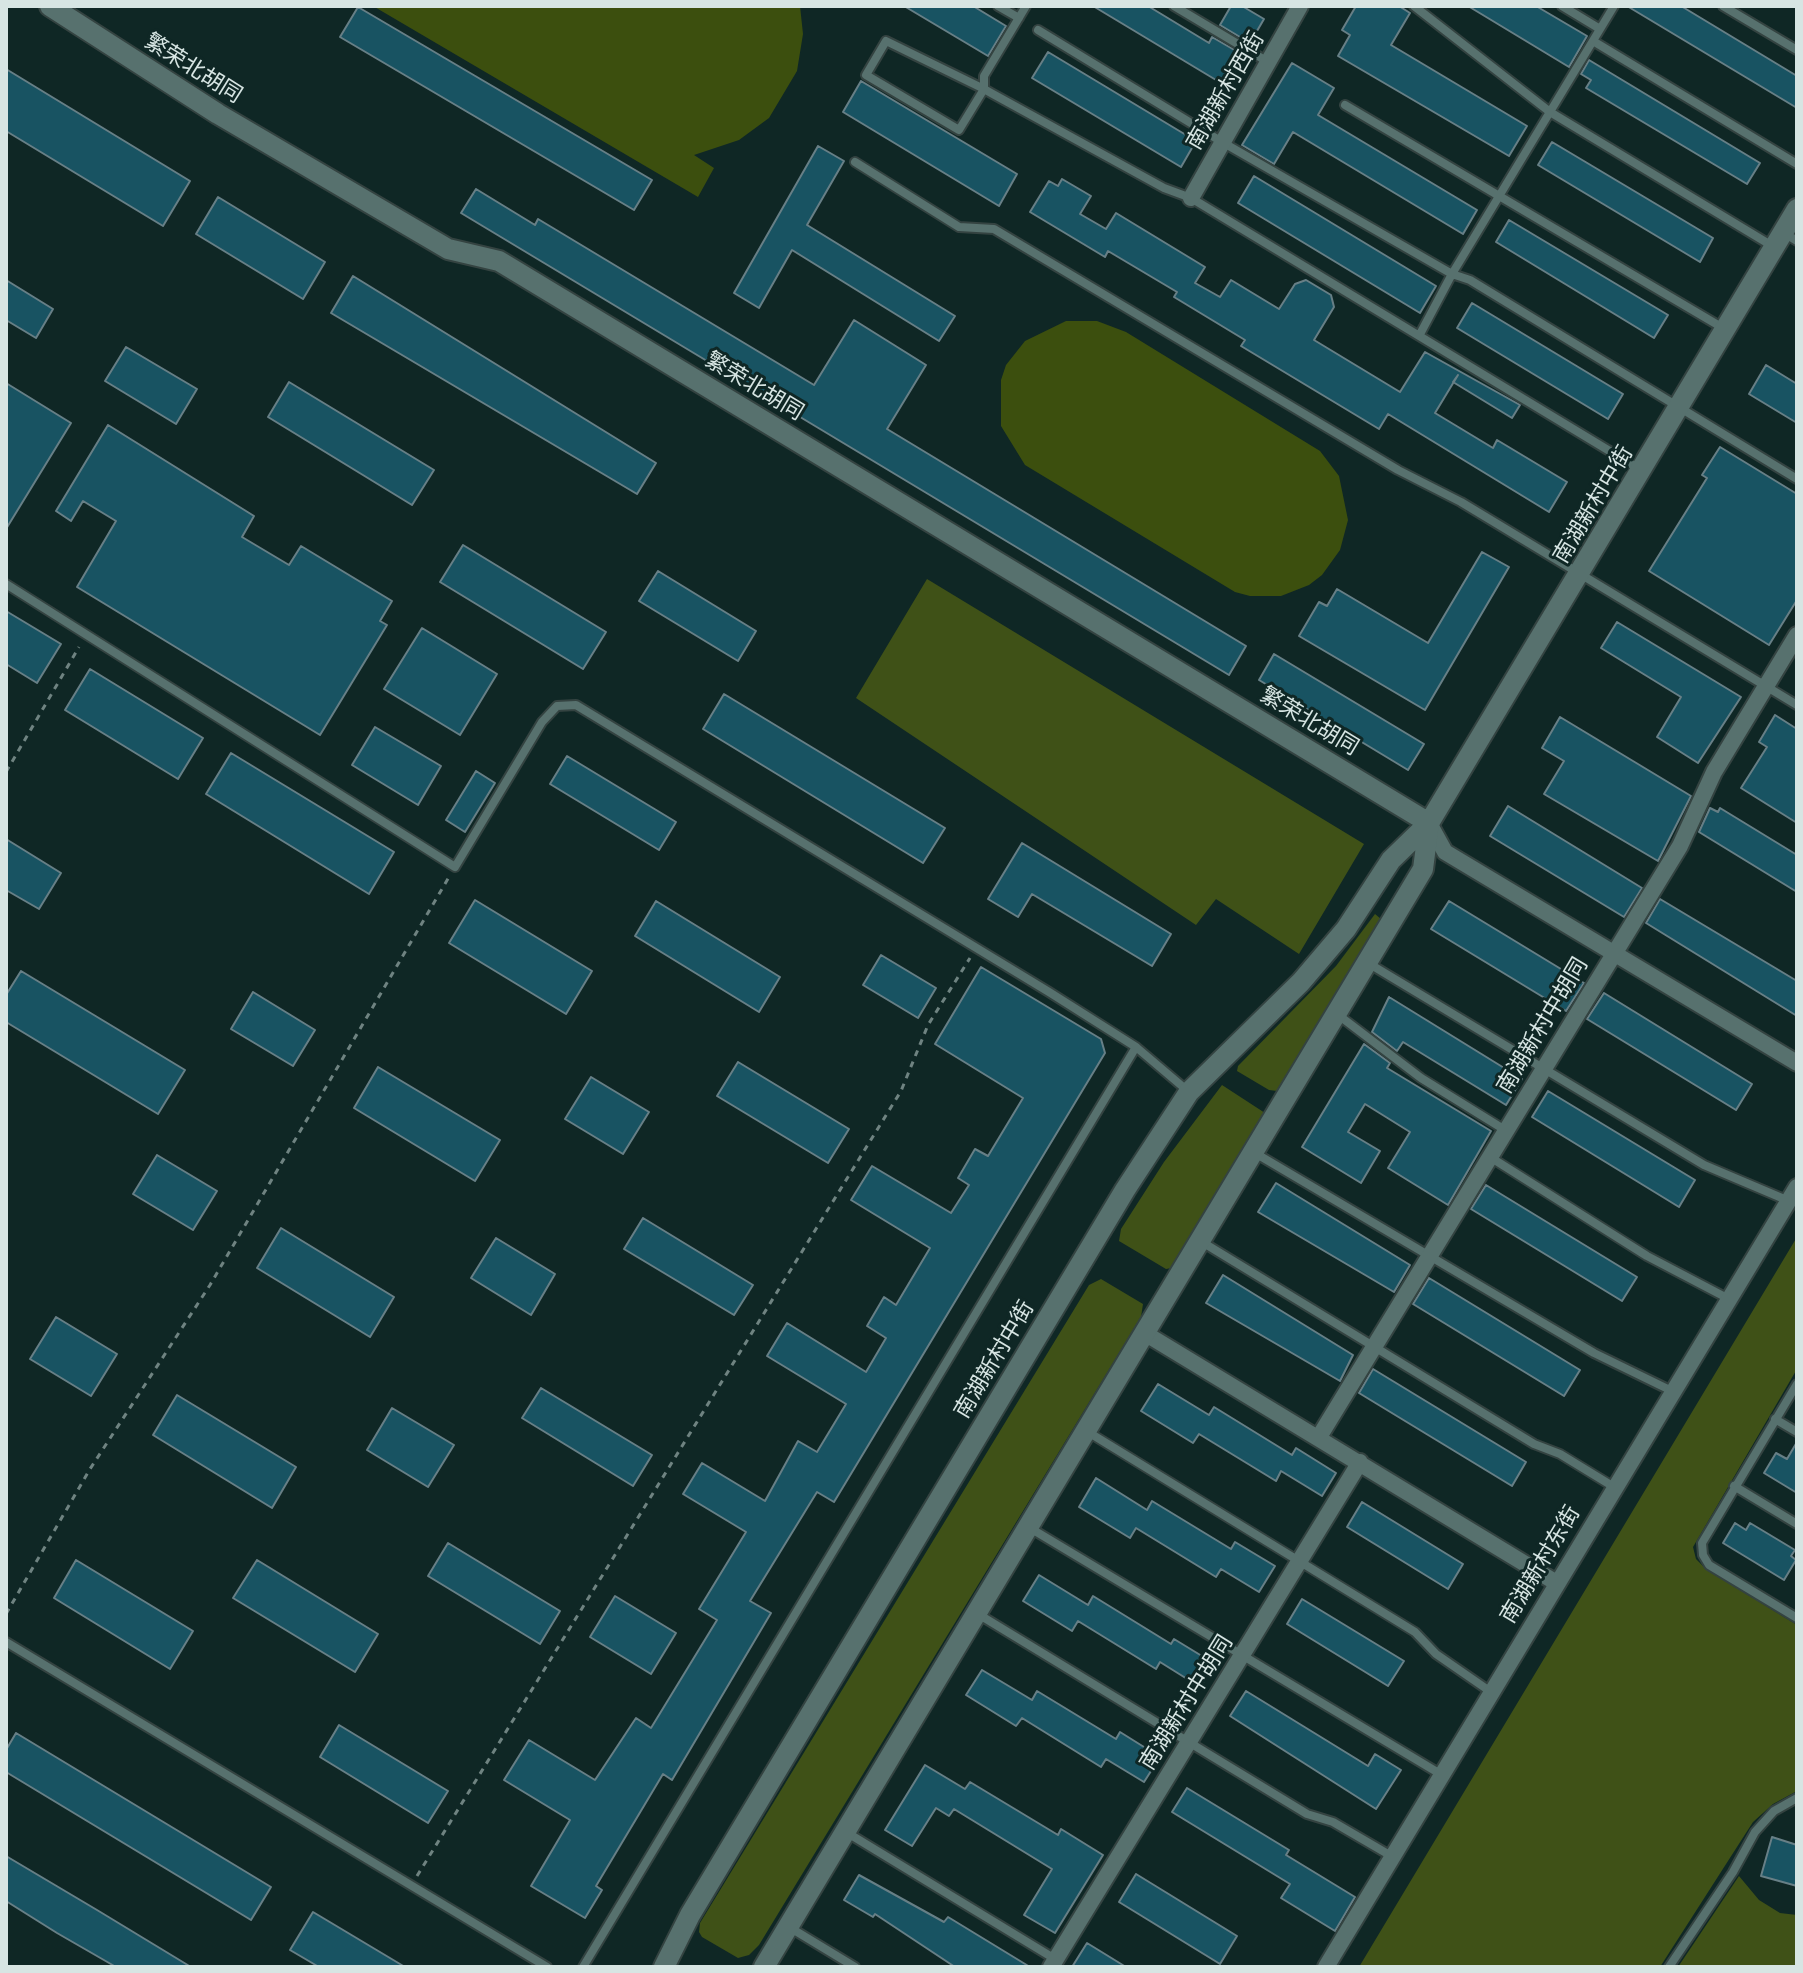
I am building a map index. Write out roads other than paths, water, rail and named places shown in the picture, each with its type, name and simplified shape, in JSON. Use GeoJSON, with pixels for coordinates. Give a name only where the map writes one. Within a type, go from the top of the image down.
{"type":"FeatureCollection","features":[{"type":"Feature","properties":{"kind":"street","name":"繁荣北胡同"},"geometry":{"type":"LineString","coordinates":[[50,6],[218,114],[448,249],[499,261],[1429,823]]}},
{"type":"Feature","properties":{"kind":"street","name":"南湖新村西街"},"geometry":{"type":"LineString","coordinates":[[1191,198],[1300,6]]}},
{"type":"Feature","properties":{"kind":"street","name":"南湖新村中街"},"geometry":{"type":"LineString","coordinates":[[664,1967],[690,1915],[752,1810],[1125,1190],[1189,1092],[1213,1065],[1301,982],[1346,929],[1391,860],[1429,823],[1726,330],[1785,240],[1797,209]]}},
{"type":"Feature","properties":{"kind":"street","name":"南湖新村中胡同"},"geometry":{"type":"LineString","coordinates":[[1319,1437],[1680,846],[1714,772],[1797,635]]}},
{"type":"Feature","properties":{"kind":"street","name":"南湖新村中街"},"geometry":{"type":"LineString","coordinates":[[764,1967],[1423,869],[1429,823]]}},
{"type":"Feature","properties":{"kind":"street"},"geometry":{"type":"LineString","coordinates":[[1429,823],[1445,852],[1797,1063]]}},
{"type":"Feature","properties":{"kind":"street","name":"南湖新村东街"},"geometry":{"type":"LineString","coordinates":[[1326,1967],[1555,1582],[1793,1194]]}},
{"type":"Feature","properties":{"kind":"street"},"geometry":{"type":"LineString","coordinates":[[1146,1334],[1555,1582]]}},
{"type":"Feature","properties":{"kind":"street","name":"南湖新村中胡同"},"geometry":{"type":"LineString","coordinates":[[1053,1963],[1360,1462]]}},
{"type":"Feature","properties":{"kind":"lane"},"geometry":{"type":"LineString","coordinates":[[998,6],[1019,18]]}},
{"type":"Feature","properties":{"kind":"lane"},"geometry":{"type":"LineString","coordinates":[[1026,6],[984,76],[984,89],[959,130],[866,75],[886,41],[984,89],[1164,188],[1191,198],[1642,471]]}},
{"type":"Feature","properties":{"kind":"lane"},"geometry":{"type":"LineString","coordinates":[[1174,6],[1268,62]]}},
{"type":"Feature","properties":{"kind":"lane"},"geometry":{"type":"LineString","coordinates":[[1414,6],[1550,112],[1785,240]]}},
{"type":"Feature","properties":{"kind":"lane"},"geometry":{"type":"LineString","coordinates":[[1562,6],[1600,29]]}},
{"type":"Feature","properties":{"kind":"lane"},"geometry":{"type":"LineString","coordinates":[[1419,336],[1452,274],[1614,6]]}},
{"type":"Feature","properties":{"kind":"lane"},"geometry":{"type":"LineString","coordinates":[[1723,6],[1797,50]]}},
{"type":"Feature","properties":{"kind":"lane"},"geometry":{"type":"LineString","coordinates":[[1038,30],[1222,142],[1452,274],[1470,280],[1797,479]]}},
{"type":"Feature","properties":{"kind":"lane"},"geometry":{"type":"LineString","coordinates":[[1593,41],[1797,164]]}},
{"type":"Feature","properties":{"kind":"lane"},"geometry":{"type":"LineString","coordinates":[[1345,105],[1726,330]]}},
{"type":"Feature","properties":{"kind":"lane"},"geometry":{"type":"LineString","coordinates":[[855,162],[959,227],[994,229],[1797,705]]}},
{"type":"Feature","properties":{"kind":"lane"},"geometry":{"type":"LineString","coordinates":[[6,584],[455,867],[542,722],[557,706],[576,705],[1136,1047],[1189,1092]]}},
{"type":"Feature","properties":{"kind":"lane"},"geometry":{"type":"LineString","coordinates":[[1367,963],[1704,1165],[1793,1194]]}},
{"type":"Feature","properties":{"kind":"lane"},"geometry":{"type":"LineString","coordinates":[[1337,1014],[1421,1078],[1505,1130]]}},
{"type":"Feature","properties":{"kind":"lane"},"geometry":{"type":"LineString","coordinates":[[583,1967],[1136,1047]]}},
{"type":"Feature","properties":{"kind":"lane"},"geometry":{"type":"LineString","coordinates":[[1254,1153],[1594,1353],[1672,1391]]}},
{"type":"Feature","properties":{"kind":"lane"},"geometry":{"type":"LineString","coordinates":[[1489,1157],[1647,1256],[1729,1299]]}},
{"type":"Feature","properties":{"kind":"lane"},"geometry":{"type":"LineString","coordinates":[[1201,1241],[1534,1444],[1560,1454],[1614,1487]]}},
{"type":"Feature","properties":{"kind":"lane"},"geometry":{"type":"LineString","coordinates":[[1797,1384],[1702,1543],[1703,1555],[1709,1565],[1797,1618]]}},
{"type":"Feature","properties":{"kind":"lane"},"geometry":{"type":"LineString","coordinates":[[1775,1419],[1797,1432]]}},
{"type":"Feature","properties":{"kind":"lane"},"geometry":{"type":"LineString","coordinates":[[1087,1431],[1415,1632],[1436,1654],[1491,1692]]}},
{"type":"Feature","properties":{"kind":"lane"},"geometry":{"type":"LineString","coordinates":[[1734,1486],[1797,1524]]}},
{"type":"Feature","properties":{"kind":"lane"},"geometry":{"type":"LineString","coordinates":[[1029,1527],[1442,1775]]}},
{"type":"Feature","properties":{"kind":"lane"},"geometry":{"type":"LineString","coordinates":[[977,1613],[1307,1814],[1333,1822],[1393,1857]]}},
{"type":"Feature","properties":{"kind":"lane"},"geometry":{"type":"LineString","coordinates":[[6,1642],[547,1967]]}},
{"type":"Feature","properties":{"kind":"lane"},"geometry":{"type":"LineString","coordinates":[[1669,1967],[1733,1872],[1755,1832],[1774,1811],[1797,1798]]}},
{"type":"Feature","properties":{"kind":"lane"},"geometry":{"type":"LineString","coordinates":[[845,1832],[1053,1963]]}},
{"type":"Feature","properties":{"kind":"lane"},"geometry":{"type":"LineString","coordinates":[[788,1926],[855,1967]]}}]}
